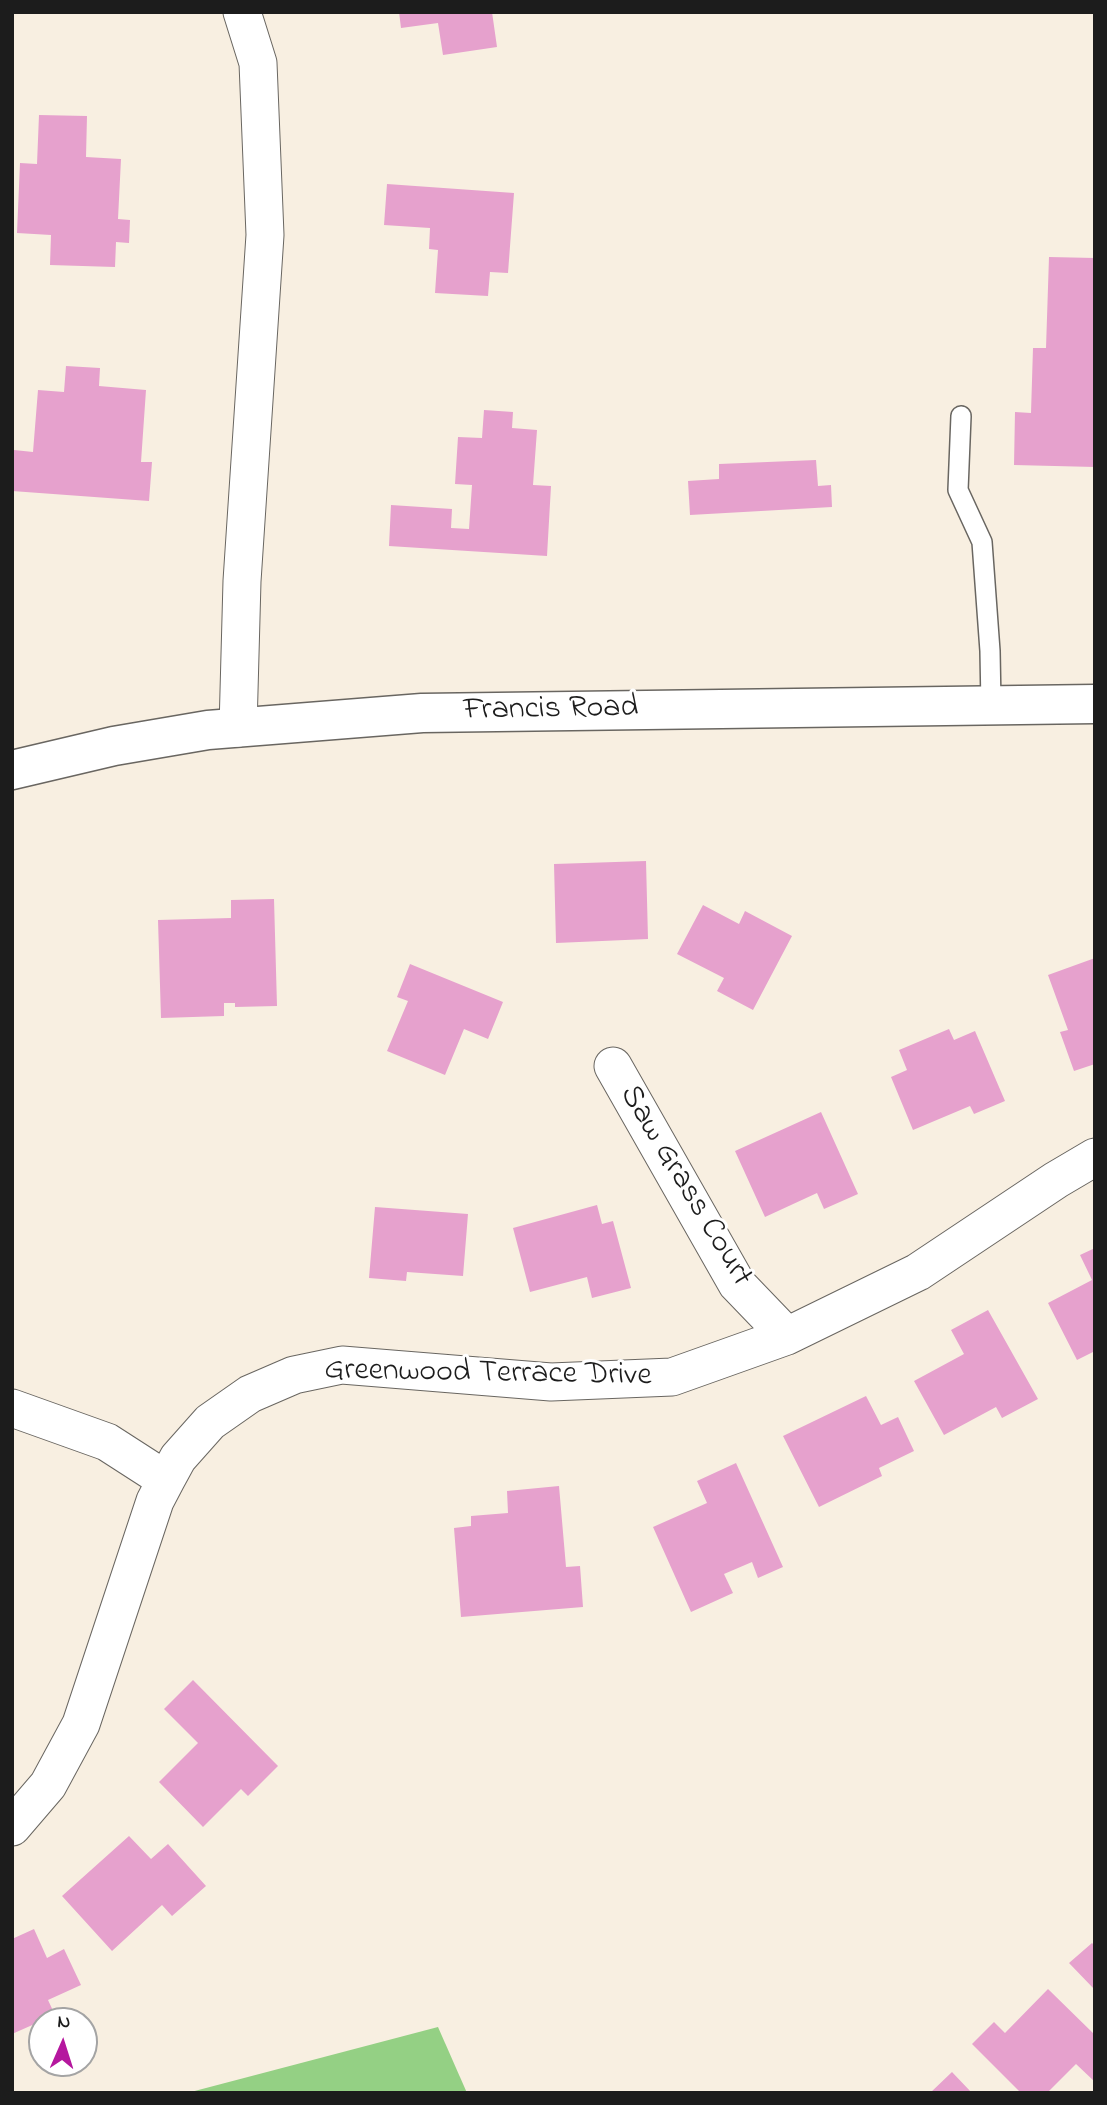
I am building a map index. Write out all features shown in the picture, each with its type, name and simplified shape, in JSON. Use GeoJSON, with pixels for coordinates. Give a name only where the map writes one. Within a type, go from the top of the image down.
{"type":"FeatureCollection","features":[{"type":"Feature","properties":{"kind":"street"},"geometry":{"type":"LineString","coordinates":[[238,728],[242,581],[265,234],[258,63],[242,12]]}},
{"type":"Feature","properties":{"kind":"street","name":"Francis Road"},"geometry":{"type":"LineString","coordinates":[[12,770],[114,746],[208,730],[422,713],[1095,704]]}},
{"type":"Feature","properties":{"kind":"street","name":"Saw Grass Court"},"geometry":{"type":"LineString","coordinates":[[613,1066],[737,1284],[787,1336]]}},
{"type":"Feature","properties":{"kind":"street","name":"Greenwood Terrace Drive"},"geometry":{"type":"LineString","coordinates":[[12,1827],[48,1785],[81,1724],[155,1501],[178,1458],[210,1422],[250,1394],[294,1375],[342,1365],[551,1382],[673,1377],[787,1336],[918,1272],[1095,1157]]}},
{"type":"Feature","properties":{"kind":"street"},"geometry":{"type":"LineString","coordinates":[[12,1408],[107,1442],[166,1480]]}},
{"type":"Feature","properties":{"kind":"lane"},"geometry":{"type":"LineString","coordinates":[[961,416],[958,490],[982,542],[992,705]]}},
{"type":"Feature","properties":{"kind":"green space"},"geometry":{"type":"Polygon","coordinates":[[[438,2027],[467,2093],[187,2093],[438,2027]]]}},
{"type":"Feature","properties":{"kind":"building"},"geometry":{"type":"Polygon","coordinates":[[[399,12],[492,12],[497,47],[443,55],[438,23],[401,28],[399,12]]]}},
{"type":"Feature","properties":{"kind":"building"},"geometry":{"type":"Polygon","coordinates":[[[39,115],[87,116],[86,157],[121,159],[118,219],[130,220],[129,243],[116,242],[115,267],[50,265],[51,235],[17,233],[20,163],[37,164],[39,115]]]}},
{"type":"Feature","properties":{"kind":"building"},"geometry":{"type":"Polygon","coordinates":[[[387,184],[514,193],[508,273],[490,272],[488,296],[435,293],[438,250],[429,249],[430,228],[384,225],[387,184]]]}},
{"type":"Feature","properties":{"kind":"building"},"geometry":{"type":"Polygon","coordinates":[[[1049,257],[1095,258],[1095,467],[1014,465],[1015,412],[1031,413],[1033,348],[1046,348],[1049,257]]]}},
{"type":"Feature","properties":{"kind":"building"},"geometry":{"type":"Polygon","coordinates":[[[66,366],[100,368],[99,386],[146,390],[141,462],[152,462],[149,501],[12,491],[14,450],[33,452],[38,390],[64,392],[66,366]]]}},
{"type":"Feature","properties":{"kind":"building"},"geometry":{"type":"Polygon","coordinates":[[[484,410],[513,412],[512,428],[537,430],[533,485],[551,486],[547,556],[389,546],[391,505],[452,509],[451,528],[469,529],[472,485],[455,484],[458,437],[482,438],[484,410]]]}},
{"type":"Feature","properties":{"kind":"building"},"geometry":{"type":"Polygon","coordinates":[[[816,460],[818,486],[831,485],[832,507],[690,515],[688,481],[719,479],[719,464],[816,460]]]}},
{"type":"Feature","properties":{"kind":"building"},"geometry":{"type":"Polygon","coordinates":[[[646,861],[648,939],[556,943],[554,864],[646,861]]]}},
{"type":"Feature","properties":{"kind":"building"},"geometry":{"type":"Polygon","coordinates":[[[274,899],[277,1006],[235,1007],[235,1003],[224,1003],[224,1016],[161,1018],[158,920],[231,918],[231,900],[274,899]]]}},
{"type":"Feature","properties":{"kind":"building"},"geometry":{"type":"Polygon","coordinates":[[[703,905],[739,924],[745,911],[792,936],[753,1010],[717,991],[724,978],[677,954],[703,905]]]}},
{"type":"Feature","properties":{"kind":"building"},"geometry":{"type":"Polygon","coordinates":[[[1095,958],[1095,1064],[1074,1071],[1060,1032],[1068,1030],[1048,975],[1095,958]]]}},
{"type":"Feature","properties":{"kind":"building"},"geometry":{"type":"Polygon","coordinates":[[[410,964],[503,1002],[488,1039],[464,1029],[445,1075],[387,1051],[408,1001],[397,997],[410,964]]]}},
{"type":"Feature","properties":{"kind":"building"},"geometry":{"type":"Polygon","coordinates":[[[949,1029],[954,1040],[975,1031],[1005,1101],[974,1114],[970,1106],[913,1130],[891,1077],[907,1070],[899,1050],[949,1029]]]}},
{"type":"Feature","properties":{"kind":"building"},"geometry":{"type":"Polygon","coordinates":[[[821,1112],[858,1194],[824,1209],[817,1193],[765,1217],[735,1151],[821,1112]]]}},
{"type":"Feature","properties":{"kind":"building"},"geometry":{"type":"Polygon","coordinates":[[[597,1205],[602,1224],[613,1221],[631,1288],[592,1298],[587,1277],[530,1292],[513,1228],[597,1205]]]}},
{"type":"Feature","properties":{"kind":"building"},"geometry":{"type":"Polygon","coordinates":[[[375,1207],[468,1214],[463,1276],[407,1272],[406,1281],[369,1278],[375,1207]]]}},
{"type":"Feature","properties":{"kind":"building"},"geometry":{"type":"Polygon","coordinates":[[[1095,1248],[1095,1351],[1077,1360],[1048,1303],[1092,1280],[1080,1255],[1095,1248]]]}},
{"type":"Feature","properties":{"kind":"building"},"geometry":{"type":"Polygon","coordinates":[[[988,1310],[1038,1399],[1002,1418],[996,1407],[944,1435],[914,1381],[964,1354],[951,1330],[988,1310]]]}},
{"type":"Feature","properties":{"kind":"building"},"geometry":{"type":"Polygon","coordinates":[[[866,1396],[881,1425],[898,1417],[914,1451],[879,1468],[882,1476],[819,1507],[783,1436],[866,1396]]]}},
{"type":"Feature","properties":{"kind":"building"},"geometry":{"type":"Polygon","coordinates":[[[736,1463],[783,1567],[758,1578],[752,1562],[724,1574],[733,1593],[691,1612],[653,1527],[707,1503],[697,1481],[736,1463]]]}},
{"type":"Feature","properties":{"kind":"building"},"geometry":{"type":"Polygon","coordinates":[[[559,1486],[566,1567],[580,1566],[583,1607],[461,1617],[454,1528],[471,1526],[471,1516],[508,1513],[507,1491],[559,1486]]]}},
{"type":"Feature","properties":{"kind":"building"},"geometry":{"type":"Polygon","coordinates":[[[193,1680],[278,1766],[248,1796],[241,1789],[203,1827],[159,1782],[198,1743],[164,1709],[193,1680]]]}},
{"type":"Feature","properties":{"kind":"building"},"geometry":{"type":"Polygon","coordinates":[[[129,1836],[151,1859],[168,1844],[206,1886],[172,1916],[162,1905],[112,1951],[62,1896],[129,1836]]]}},
{"type":"Feature","properties":{"kind":"building"},"geometry":{"type":"Polygon","coordinates":[[[34,1929],[47,1958],[64,1949],[81,1985],[48,2000],[51,2007],[28,2007],[28,2027],[12,2034],[12,1939],[34,1929]]]}},
{"type":"Feature","properties":{"kind":"building"},"geometry":{"type":"Polygon","coordinates":[[[1092,1943],[1095,1946],[1095,1990],[1069,1963],[1092,1943]]]}},
{"type":"Feature","properties":{"kind":"building"},"geometry":{"type":"Polygon","coordinates":[[[1048,1989],[1095,2035],[1095,2082],[1076,2064],[1047,2093],[1021,2093],[972,2044],[994,2022],[1005,2033],[1048,1989]]]}},
{"type":"Feature","properties":{"kind":"building"},"geometry":{"type":"Polygon","coordinates":[[[952,2072],[972,2093],[930,2093],[952,2072]]]}}]}
